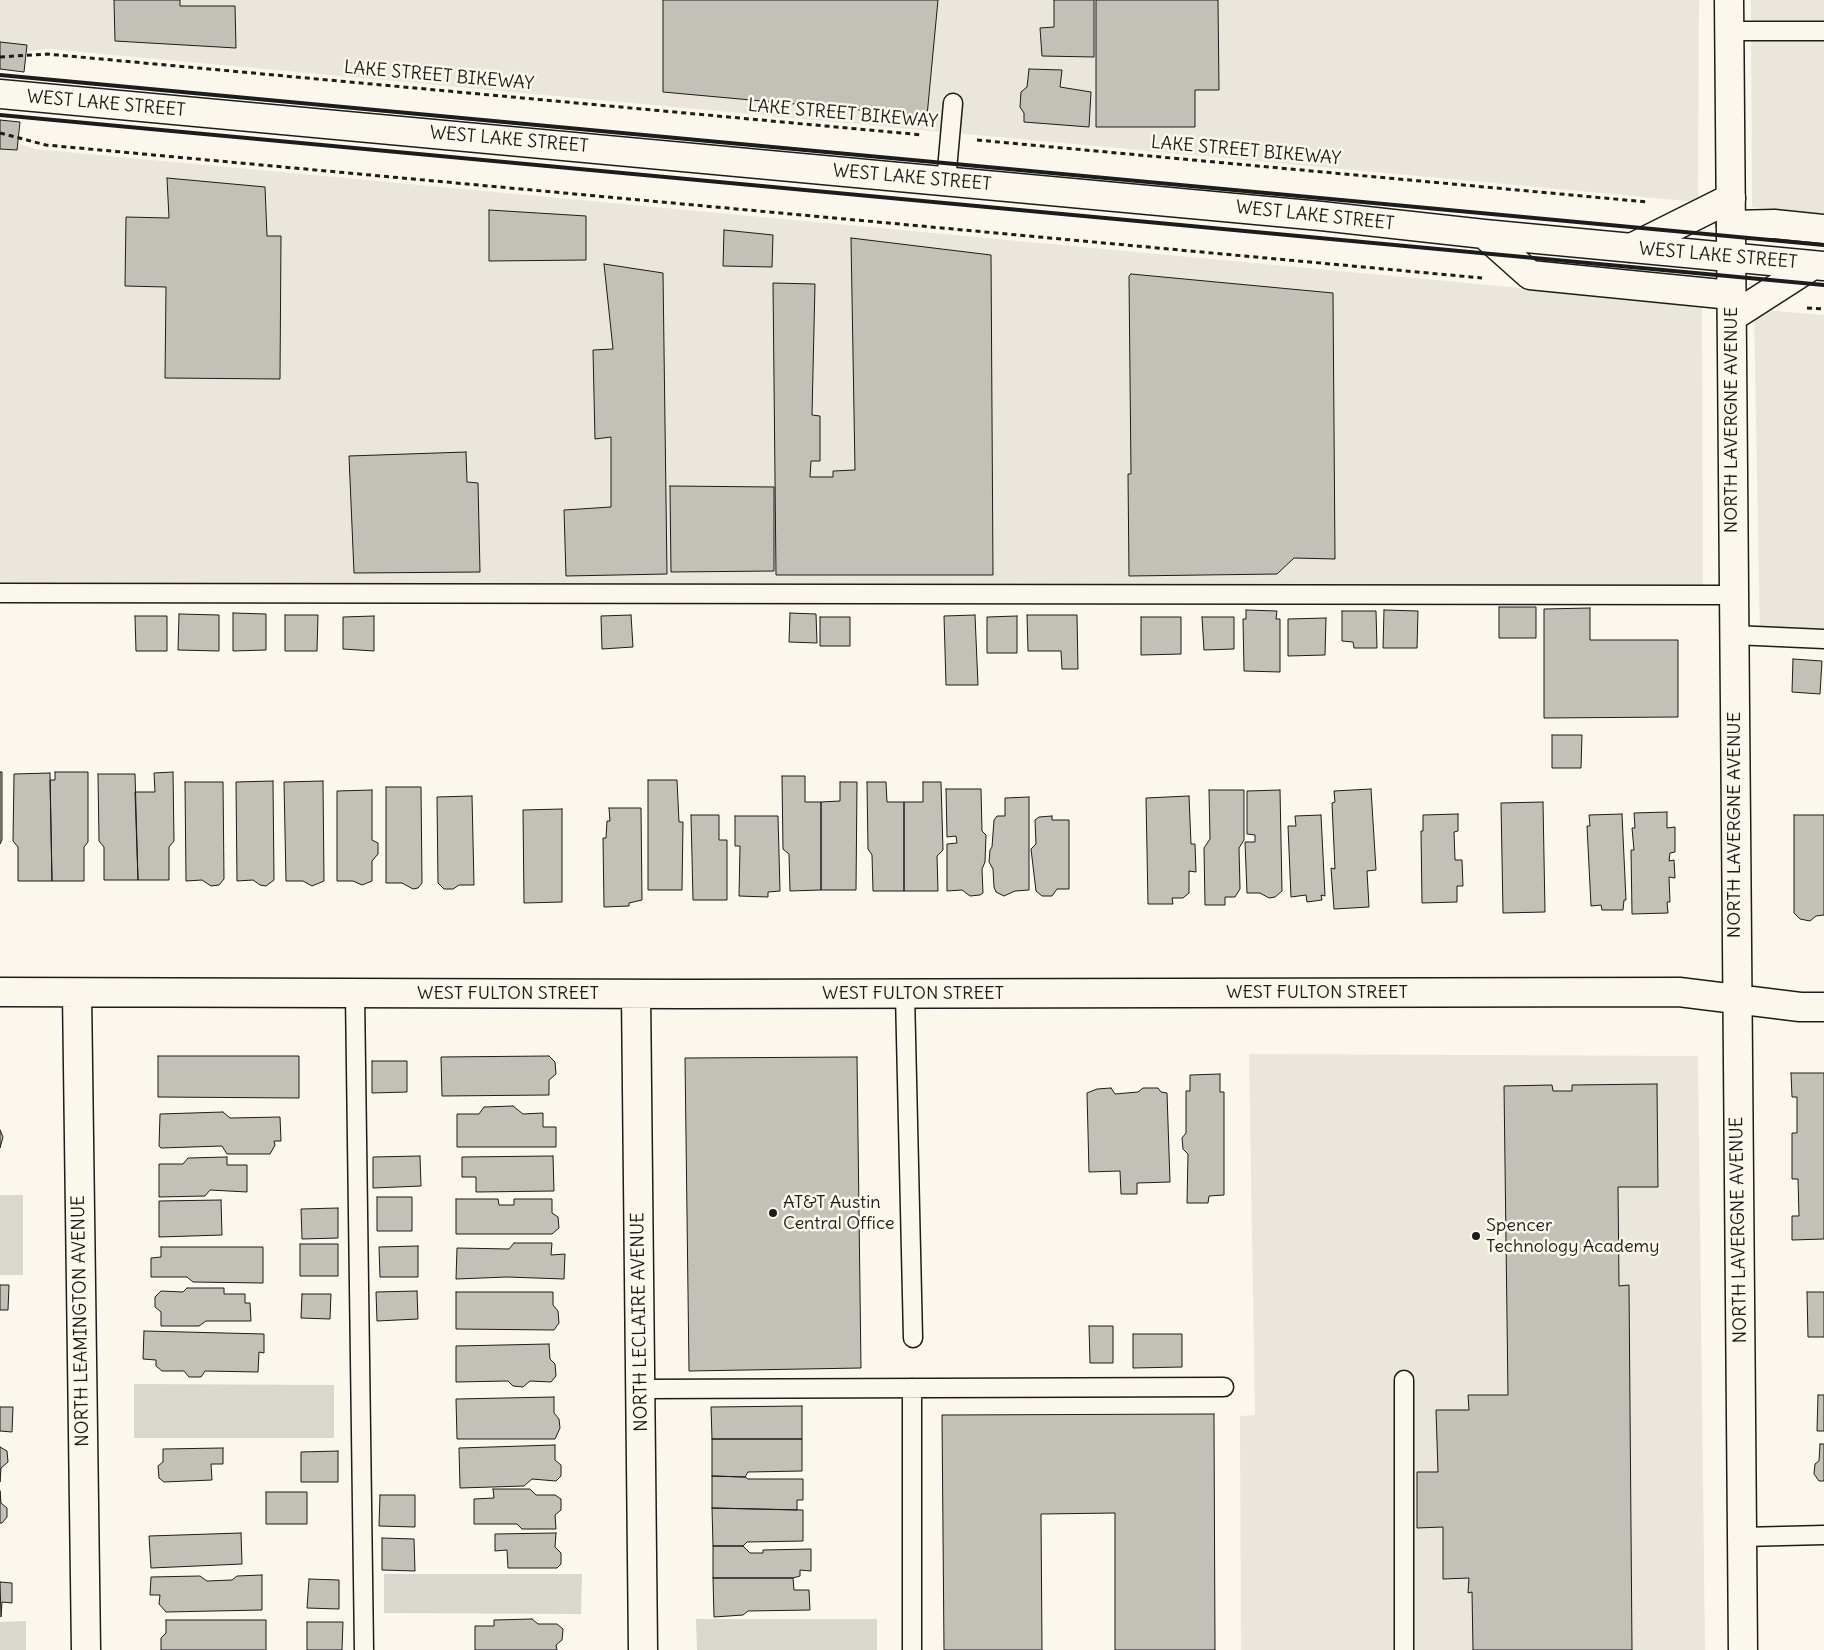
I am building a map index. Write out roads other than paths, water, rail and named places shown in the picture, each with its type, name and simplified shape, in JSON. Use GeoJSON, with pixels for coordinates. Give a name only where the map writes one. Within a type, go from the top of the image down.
{"type":"FeatureCollection","features":[{"type":"Feature","properties":{"kind":"street","name":"NORTH LAVERGNE AVENUE"},"geometry":{"type":"LineString","coordinates":[[1729,0],[1743,1650]]}},
{"type":"Feature","properties":{"kind":"street","name":"WEST LAKE STREET"},"geometry":{"type":"LineString","coordinates":[[0,94],[1321,216],[1484,234],[1819,265]]}},
{"type":"Feature","properties":{"kind":"street"},"geometry":{"type":"LineString","coordinates":[[1631,248],[1731,198]]}},
{"type":"Feature","properties":{"kind":"street"},"geometry":{"type":"LineString","coordinates":[[1731,225],[1774,224],[1824,229]]}},
{"type":"Feature","properties":{"kind":"street"},"geometry":{"type":"LineString","coordinates":[[1484,234],[1530,275],[1732,306],[1819,265]]}},
{"type":"Feature","properties":{"kind":"street","name":"WEST FULTON STREET"},"geometry":{"type":"LineString","coordinates":[[0,992],[905,994],[1679,992],[1800,1007],[1824,1007]]}},
{"type":"Feature","properties":{"kind":"street","name":"NORTH LEAMINGTON AVENUE"},"geometry":{"type":"LineString","coordinates":[[77,993],[86,1650]]}},
{"type":"Feature","properties":{"kind":"street","name":"NORTH LECLAIRE AVENUE"},"geometry":{"type":"LineString","coordinates":[[636,994],[643,1650]]}},
{"type":"Feature","properties":{"kind":"lane"},"geometry":{"type":"LineString","coordinates":[[1730,31],[1824,31]]}},
{"type":"Feature","properties":{"kind":"lane"},"geometry":{"type":"LineString","coordinates":[[946,181],[953,103]]}},
{"type":"Feature","properties":{"kind":"lane"},"geometry":{"type":"LineString","coordinates":[[0,593],[1734,595]]}},
{"type":"Feature","properties":{"kind":"lane"},"geometry":{"type":"LineString","coordinates":[[1734,635],[1824,639]]}},
{"type":"Feature","properties":{"kind":"lane"},"geometry":{"type":"LineString","coordinates":[[355,994],[364,1650]]}},
{"type":"Feature","properties":{"kind":"lane"},"geometry":{"type":"LineString","coordinates":[[905,994],[913,1338]]}},
{"type":"Feature","properties":{"kind":"lane"},"geometry":{"type":"LineString","coordinates":[[1404,1380],[1404,1650]]}},
{"type":"Feature","properties":{"kind":"lane"},"geometry":{"type":"LineString","coordinates":[[640,1389],[1224,1387]]}},
{"type":"Feature","properties":{"kind":"lane"},"geometry":{"type":"LineString","coordinates":[[912,1388],[912,1650]]}},
{"type":"Feature","properties":{"kind":"lane"},"geometry":{"type":"LineString","coordinates":[[1742,1537],[1824,1535]]}},
{"type":"Feature","properties":{"kind":"railway"},"geometry":{"type":"LineString","coordinates":[[0,75],[1824,245]]}},
{"type":"Feature","properties":{"kind":"railway"},"geometry":{"type":"LineString","coordinates":[[0,115],[1824,285]]}},
{"type":"Feature","properties":{"kind":"place","name":"AT&T Austin Central Office"},"geometry":{"type":"Point","coordinates":[773,1213]}},
{"type":"Feature","properties":{"kind":"place","name":"Spencer Technology Academy"},"geometry":{"type":"Point","coordinates":[1476,1236]}}]}
